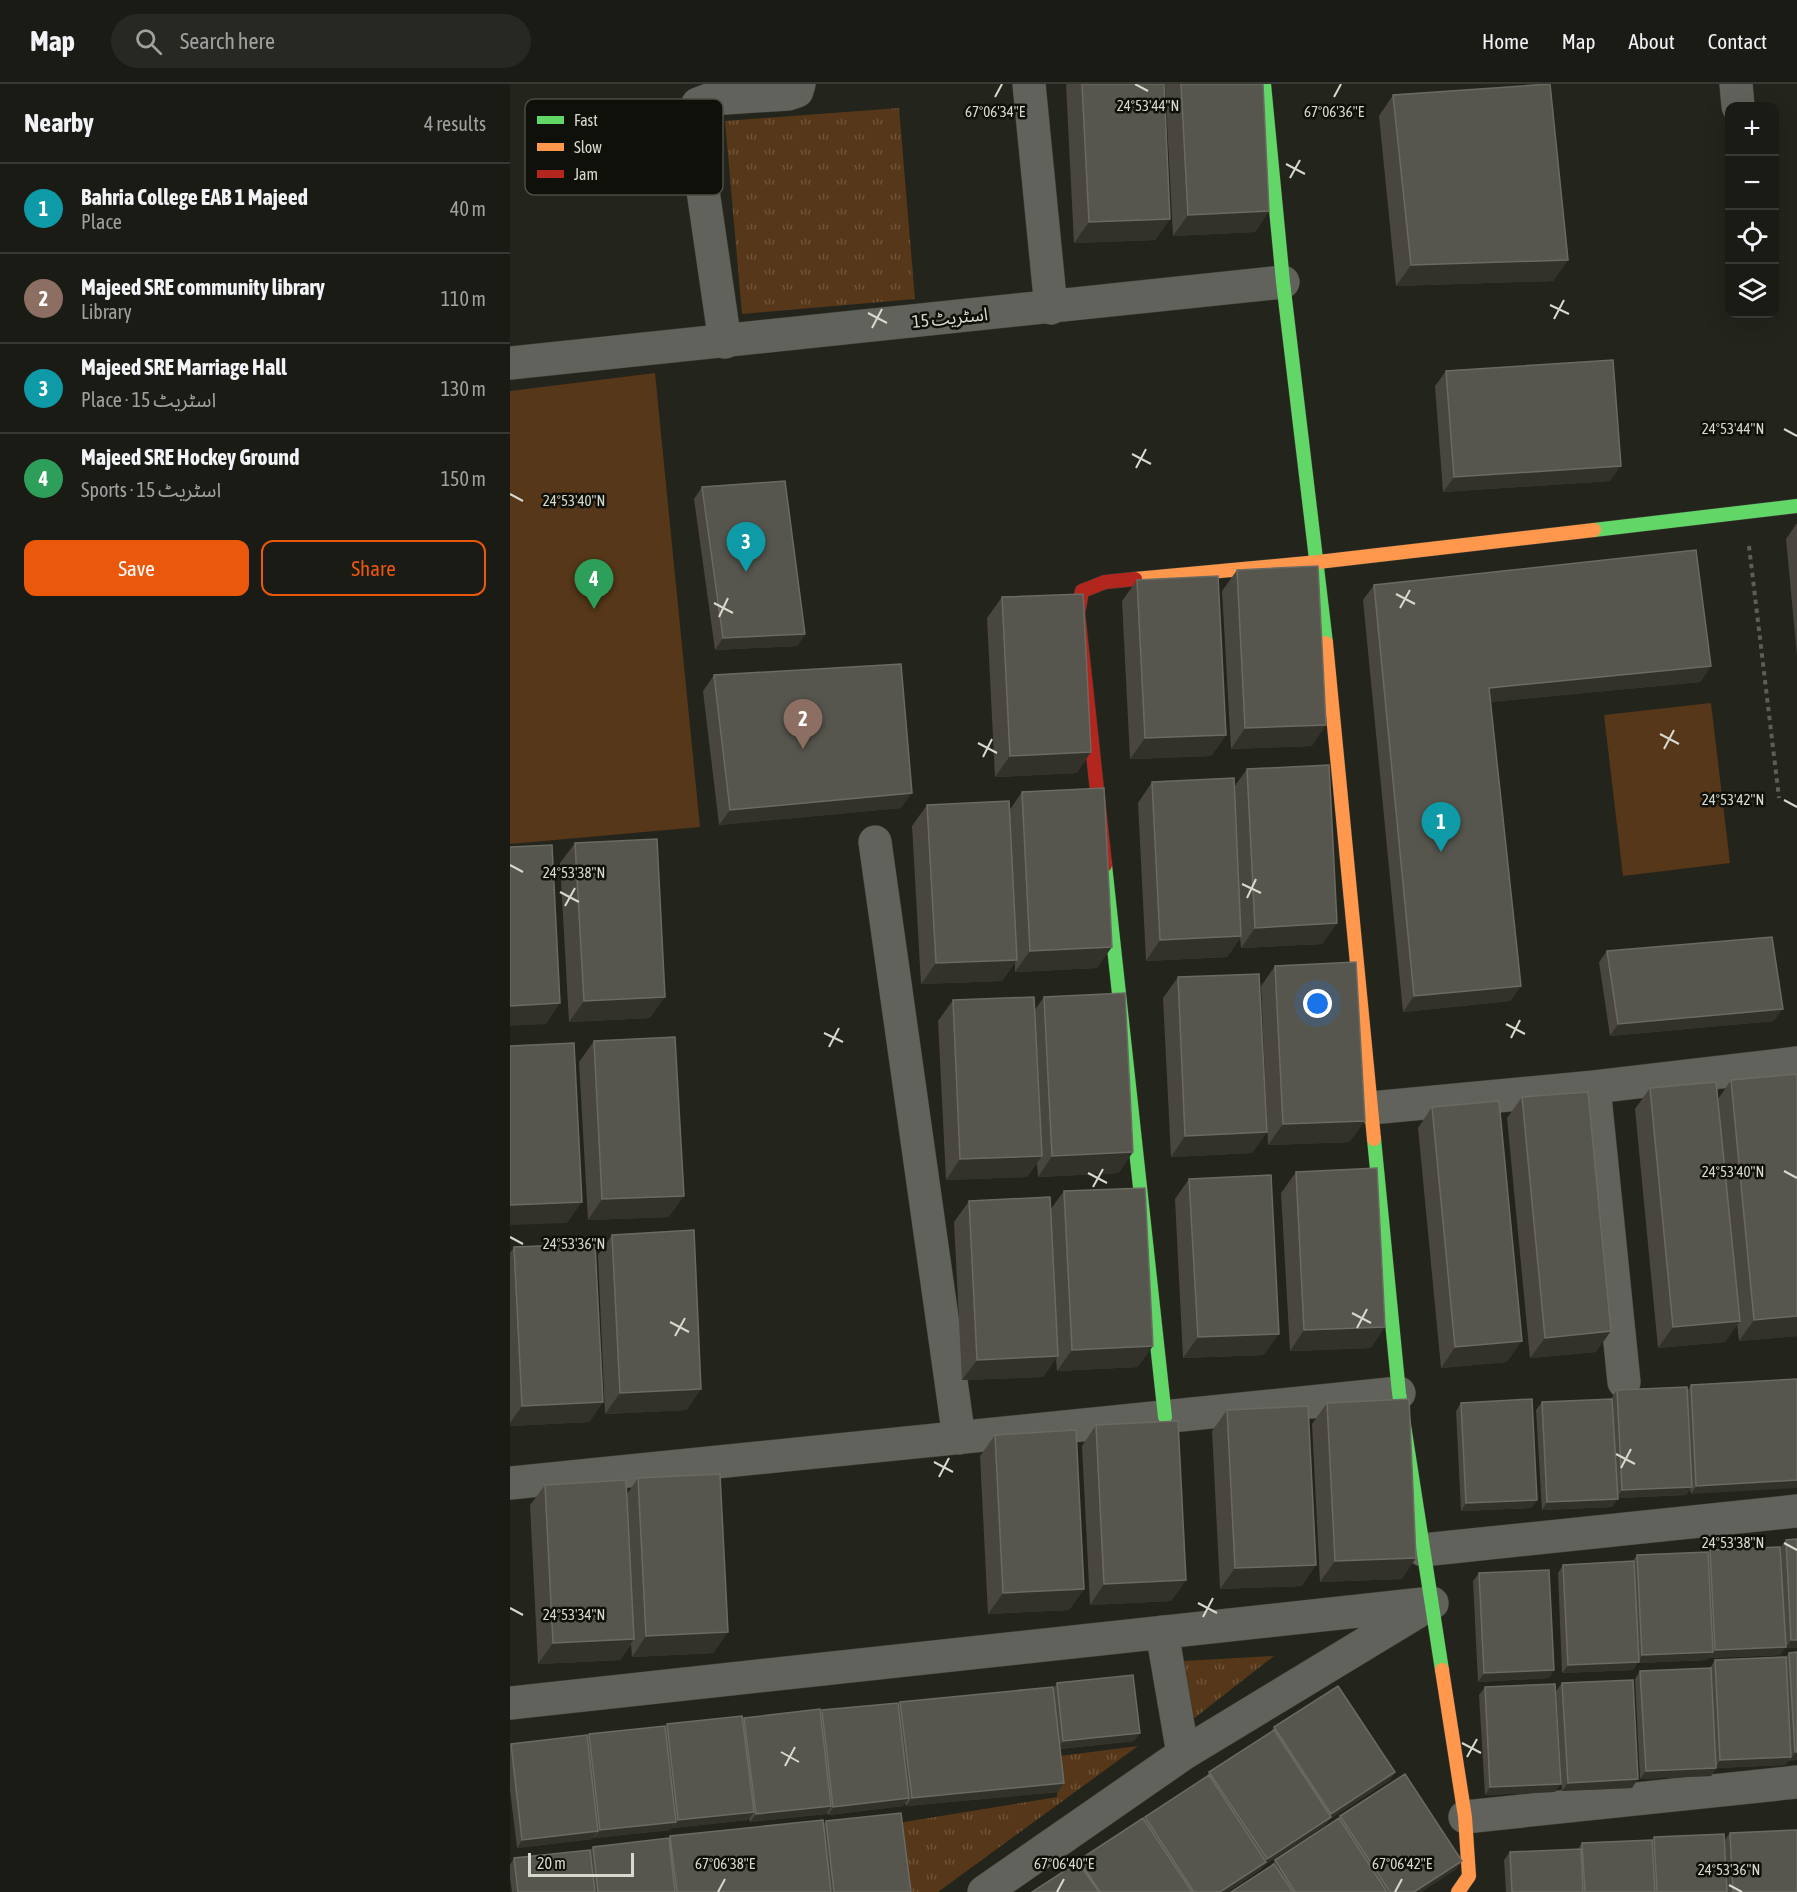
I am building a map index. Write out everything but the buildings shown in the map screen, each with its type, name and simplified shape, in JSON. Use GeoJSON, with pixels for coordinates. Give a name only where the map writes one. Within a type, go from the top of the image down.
{"type":"FeatureCollection","features":[{"type":"Feature","properties":{"kind":"street"},"geometry":{"type":"LineString","coordinates":[[711,99],[788,94],[797,91],[799,84]]}},
{"type":"Feature","properties":{"kind":"street"},"geometry":{"type":"LineString","coordinates":[[1029,84],[1051,308]]}},
{"type":"Feature","properties":{"kind":"street"},"geometry":{"type":"LineString","coordinates":[[1264,84],[1283,282],[1318,562],[1399,1393],[1465,1818],[1469,1876],[1458,1892]]}},
{"type":"Feature","properties":{"kind":"street"},"geometry":{"type":"LineString","coordinates":[[1736,84],[1738,102]]}},
{"type":"Feature","properties":{"kind":"street"},"geometry":{"type":"LineString","coordinates":[[704,195],[725,342]]}},
{"type":"Feature","properties":{"kind":"street","name":"اسٹریٹ 15"},"geometry":{"type":"LineString","coordinates":[[510,363],[1283,282]]}},
{"type":"Feature","properties":{"kind":"street"},"geometry":{"type":"LineString","coordinates":[[1165,1417],[1078,613],[1082,591],[1105,582],[1318,562],[1797,506]]}},
{"type":"Feature","properties":{"kind":"street"},"geometry":{"type":"LineString","coordinates":[[875,842],[959,1438]]}},
{"type":"Feature","properties":{"kind":"street"},"geometry":{"type":"LineString","coordinates":[[1371,1108],[1594,1087],[1797,1063]]}},
{"type":"Feature","properties":{"kind":"street"},"geometry":{"type":"LineString","coordinates":[[1594,1087],[1624,1382]]}},
{"type":"Feature","properties":{"kind":"street"},"geometry":{"type":"LineString","coordinates":[[510,1483],[1399,1393]]}},
{"type":"Feature","properties":{"kind":"street"},"geometry":{"type":"LineString","coordinates":[[1424,1550],[1797,1511]]}},
{"type":"Feature","properties":{"kind":"street"},"geometry":{"type":"LineString","coordinates":[[510,1703],[1432,1604]]}},
{"type":"Feature","properties":{"kind":"street"},"geometry":{"type":"LineString","coordinates":[[984,1892],[1184,1754],[1432,1604]]}},
{"type":"Feature","properties":{"kind":"street"},"geometry":{"type":"LineString","coordinates":[[1162,1632],[1184,1754]]}},
{"type":"Feature","properties":{"kind":"street"},"geometry":{"type":"LineString","coordinates":[[1465,1818],[1797,1782]]}},
{"type":"Feature","properties":{"kind":"path"},"geometry":{"type":"LineString","coordinates":[[1745,512],[1779,798]]}},
{"type":"Feature","properties":{"kind":"green space"},"geometry":{"type":"Polygon","coordinates":[[[899,108],[915,299],[742,314],[725,121],[899,108]]]}},
{"type":"Feature","properties":{"kind":"green space"},"geometry":{"type":"Polygon","coordinates":[[[655,373],[700,827],[510,844],[510,391],[655,373]]]}},
{"type":"Feature","properties":{"kind":"green space"},"geometry":{"type":"Polygon","coordinates":[[[1711,703],[1730,863],[1623,876],[1604,715],[1711,703]]]}},
{"type":"Feature","properties":{"kind":"green space"},"geometry":{"type":"Polygon","coordinates":[[[1274,1656],[1188,1723],[1184,1661],[1274,1656]]]}},
{"type":"Feature","properties":{"kind":"green space"},"geometry":{"type":"Polygon","coordinates":[[[1138,1746],[938,1892],[905,1892],[898,1823],[1057,1797],[1060,1756],[1138,1746]]]}},
{"type":"Feature","properties":{"kind":"traffic: fast"},"geometry":{"type":"LineString","coordinates":[[1264,84],[1283,282],[1326,643]]}},
{"type":"Feature","properties":{"kind":"traffic: fast"},"geometry":{"type":"LineString","coordinates":[[1594,530],[1797,506]]}},
{"type":"Feature","properties":{"kind":"traffic: fast"},"geometry":{"type":"LineString","coordinates":[[1105,865],[1165,1417]]}},
{"type":"Feature","properties":{"kind":"traffic: fast"},"geometry":{"type":"LineString","coordinates":[[1374,1139],[1399,1393],[1442,1670]]}},
{"type":"Feature","properties":{"kind":"traffic: slow"},"geometry":{"type":"LineString","coordinates":[[1135,579],[1318,562],[1594,530]]}},
{"type":"Feature","properties":{"kind":"traffic: slow"},"geometry":{"type":"LineString","coordinates":[[1326,643],[1374,1139]]}},
{"type":"Feature","properties":{"kind":"traffic: slow"},"geometry":{"type":"LineString","coordinates":[[1442,1670],[1465,1817],[1469,1876],[1458,1892]]}},
{"type":"Feature","properties":{"kind":"traffic: jam"},"geometry":{"type":"LineString","coordinates":[[1105,865],[1078,613],[1082,591],[1105,582],[1135,579]]}},
{"type":"Feature","properties":{"kind":"place","name":"Majeed SRE Marriage Hall"},"geometry":{"type":"Point","coordinates":[746,572]}},
{"type":"Feature","properties":{"kind":"place","name":"Majeed SRE Hockey Ground"},"geometry":{"type":"Point","coordinates":[594,609]}},
{"type":"Feature","properties":{"kind":"place","name":"Majeed SRE community library"},"geometry":{"type":"Point","coordinates":[803,749]}},
{"type":"Feature","properties":{"kind":"place","name":"Bahria College EAB 1 Majeed"},"geometry":{"type":"Point","coordinates":[1441,852]}}]}
